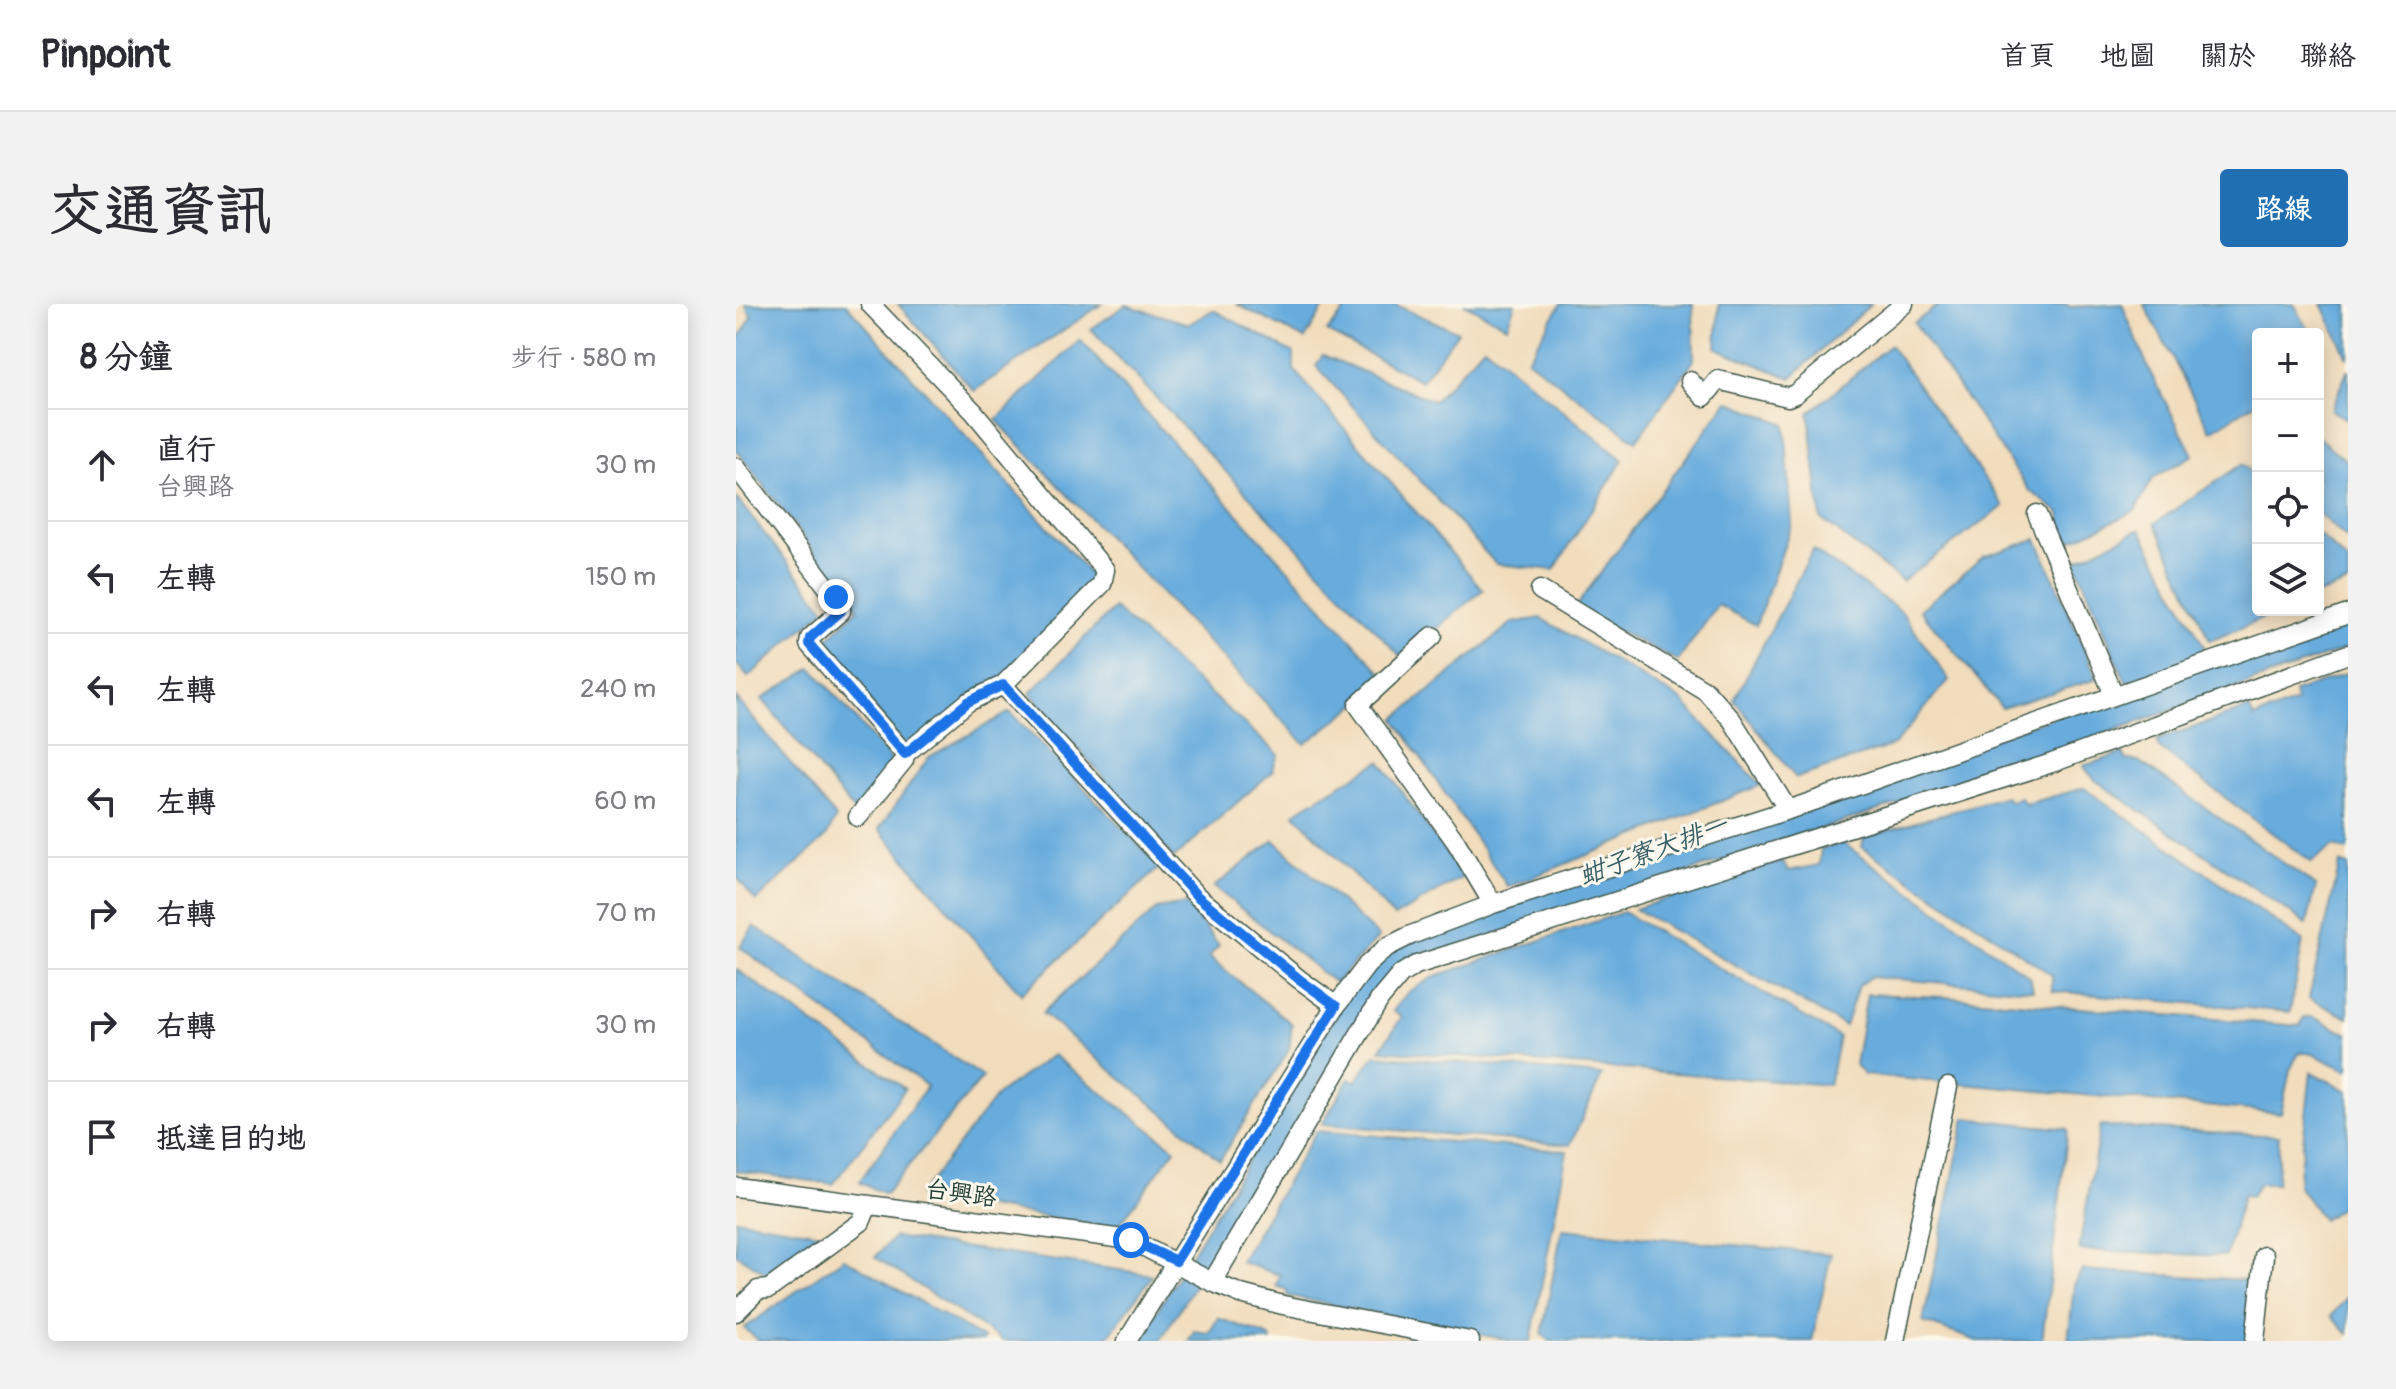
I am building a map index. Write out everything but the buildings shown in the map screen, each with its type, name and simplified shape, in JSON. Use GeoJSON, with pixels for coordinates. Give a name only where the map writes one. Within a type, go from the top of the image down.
{"type":"FeatureCollection","features":[{"type":"Feature","properties":{"kind":"street"},"geometry":{"type":"LineString","coordinates":[[858,817],[904,760],[905,754],[968,702],[1003,685],[1102,584],[1105,570],[974,412],[870,304]]}},
{"type":"Feature","properties":{"kind":"street"},"geometry":{"type":"LineString","coordinates":[[1690,381],[1704,397],[1718,380],[1788,397],[1904,304]]}},
{"type":"Feature","properties":{"kind":"street"},"geometry":{"type":"LineString","coordinates":[[736,467],[841,605],[841,611],[810,638],[809,644],[905,754]]}},
{"type":"Feature","properties":{"kind":"street"},"geometry":{"type":"LineString","coordinates":[[2037,514],[2114,695]]}},
{"type":"Feature","properties":{"kind":"street"},"geometry":{"type":"LineString","coordinates":[[1540,590],[1706,691],[1732,720],[1788,810]]}},
{"type":"Feature","properties":{"kind":"street"},"geometry":{"type":"LineString","coordinates":[[1127,1341],[1336,1006],[1367,965],[1387,947],[1493,904],[1788,810],[2348,614]]}},
{"type":"Feature","properties":{"kind":"street"},"geometry":{"type":"LineString","coordinates":[[1433,636],[1358,705],[1456,842],[1493,904]]}},
{"type":"Feature","properties":{"kind":"street"},"geometry":{"type":"LineString","coordinates":[[1212,1282],[1380,999],[1401,974],[1416,965],[2052,763],[2348,654]]}},
{"type":"Feature","properties":{"kind":"street"},"geometry":{"type":"LineString","coordinates":[[1003,685],[1197,896],[1336,1006]]}},
{"type":"Feature","properties":{"kind":"street"},"geometry":{"type":"LineString","coordinates":[[1895,1341],[1948,1087]]}},
{"type":"Feature","properties":{"kind":"street","name":"台興路"},"geometry":{"type":"LineString","coordinates":[[736,1187],[1131,1240],[1241,1294],[1389,1334],[1470,1341]]}},
{"type":"Feature","properties":{"kind":"street"},"geometry":{"type":"LineString","coordinates":[[736,1312],[758,1290],[769,1289],[861,1222],[868,1205]]}},
{"type":"Feature","properties":{"kind":"street"},"geometry":{"type":"LineString","coordinates":[[2255,1341],[2264,1256]]}},
{"type":"Feature","properties":{"kind":"water"},"geometry":{"type":"Polygon","coordinates":[[[745,304],[846,304],[1099,584],[1002,679],[911,753],[823,643],[858,609],[736,449],[736,343],[752,317],[745,304]]]}},
{"type":"Feature","properties":{"kind":"water"},"geometry":{"type":"Polygon","coordinates":[[[898,304],[1102,304],[974,391],[898,304]]]}},
{"type":"Feature","properties":{"kind":"water"},"geometry":{"type":"Polygon","coordinates":[[[1236,304],[1326,304],[1305,339],[1236,304]]]}},
{"type":"Feature","properties":{"kind":"water"},"geometry":{"type":"Polygon","coordinates":[[[1350,304],[1393,304],[1458,332],[1421,381],[1327,332],[1350,304]]]}},
{"type":"Feature","properties":{"kind":"water"},"geometry":{"type":"Polygon","coordinates":[[[1464,304],[1515,304],[1507,326],[1464,304]]]}},
{"type":"Feature","properties":{"kind":"water"},"geometry":{"type":"Polygon","coordinates":[[[1561,304],[1693,304],[1694,360],[1636,441],[1527,359],[1561,304]]]}},
{"type":"Feature","properties":{"kind":"water"},"geometry":{"type":"Polygon","coordinates":[[[1719,304],[1871,304],[1791,378],[1716,348],[1719,304]]]}},
{"type":"Feature","properties":{"kind":"water"},"geometry":{"type":"Polygon","coordinates":[[[1940,304],[2066,304],[2070,307],[2122,304],[2150,372],[2193,455],[2153,478],[2135,511],[2064,544],[2060,513],[2030,491],[1914,323],[1940,304]]]}},
{"type":"Feature","properties":{"kind":"water"},"geometry":{"type":"Polygon","coordinates":[[[2144,304],[2294,304],[2308,328],[2252,328],[2252,405],[2211,431],[2144,304]]]}},
{"type":"Feature","properties":{"kind":"water"},"geometry":{"type":"Polygon","coordinates":[[[2322,304],[2348,304],[2348,359],[2322,304]]]}},
{"type":"Feature","properties":{"kind":"water"},"geometry":{"type":"Polygon","coordinates":[[[1126,305],[1189,324],[1213,310],[1294,353],[1294,370],[1483,590],[1402,658],[1091,329],[1126,305]]]}},
{"type":"Feature","properties":{"kind":"water"},"geometry":{"type":"Polygon","coordinates":[[[1080,340],[1388,680],[1305,744],[996,420],[1080,340]]]}},
{"type":"Feature","properties":{"kind":"water"},"geometry":{"type":"Polygon","coordinates":[[[1890,345],[2004,506],[1902,581],[1821,519],[1809,413],[1890,345]]]}},
{"type":"Feature","properties":{"kind":"water"},"geometry":{"type":"Polygon","coordinates":[[[1484,346],[1623,460],[1554,570],[1496,564],[1316,366],[1323,355],[1434,401],[1484,346]]]}},
{"type":"Feature","properties":{"kind":"water"},"geometry":{"type":"Polygon","coordinates":[[[2348,369],[2348,420],[2331,410],[2348,369]]]}},
{"type":"Feature","properties":{"kind":"water"},"geometry":{"type":"Polygon","coordinates":[[[1728,401],[1785,424],[1792,524],[1756,625],[1718,605],[1678,661],[1574,609],[1728,401]]]}},
{"type":"Feature","properties":{"kind":"water"},"geometry":{"type":"Polygon","coordinates":[[[2324,442],[2348,462],[2348,540],[2324,518],[2324,442]]]}},
{"type":"Feature","properties":{"kind":"water"},"geometry":{"type":"Polygon","coordinates":[[[2242,464],[2252,473],[2252,616],[2269,616],[2210,641],[2155,523],[2242,464]]]}},
{"type":"Feature","properties":{"kind":"water"},"geometry":{"type":"Polygon","coordinates":[[[736,498],[825,609],[748,677],[736,663],[736,498]]]}},
{"type":"Feature","properties":{"kind":"water"},"geometry":{"type":"Polygon","coordinates":[[[2140,529],[2208,654],[2126,682],[2075,561],[2140,529]]]}},
{"type":"Feature","properties":{"kind":"water"},"geometry":{"type":"Polygon","coordinates":[[[2037,539],[2097,679],[2002,708],[1920,610],[1983,557],[2037,539]]]}},
{"type":"Feature","properties":{"kind":"water"},"geometry":{"type":"Polygon","coordinates":[[[2324,540],[2348,562],[2348,583],[2324,593],[2324,540]]]}},
{"type":"Feature","properties":{"kind":"water"},"geometry":{"type":"Polygon","coordinates":[[[1813,550],[1901,611],[1949,680],[1894,745],[1796,778],[1734,700],[1813,550]]]}},
{"type":"Feature","properties":{"kind":"water"},"geometry":{"type":"Polygon","coordinates":[[[1114,608],[1278,754],[1272,772],[1174,858],[1030,693],[1114,608]]]}},
{"type":"Feature","properties":{"kind":"water"},"geometry":{"type":"Polygon","coordinates":[[[2348,616],[2348,648],[1996,772],[1407,963],[1362,1014],[1160,1341],[1139,1341],[1347,996],[1407,939],[2348,616]]]}},
{"type":"Feature","properties":{"kind":"water"},"geometry":{"type":"Polygon","coordinates":[[[1541,618],[1681,700],[1761,785],[1508,887],[1395,719],[1512,623],[1541,618]]]}},
{"type":"Feature","properties":{"kind":"water"},"geometry":{"type":"Polygon","coordinates":[[[812,668],[892,761],[856,813],[762,699],[812,668]]]}},
{"type":"Feature","properties":{"kind":"water"},"geometry":{"type":"Polygon","coordinates":[[[2348,673],[2348,851],[2334,846],[2311,862],[2159,748],[2157,740],[2249,708],[2254,718],[2296,702],[2294,692],[2348,673]]]}},
{"type":"Feature","properties":{"kind":"water"},"geometry":{"type":"Polygon","coordinates":[[[736,698],[836,818],[826,837],[756,901],[736,876],[736,698]]]}},
{"type":"Feature","properties":{"kind":"water"},"geometry":{"type":"Polygon","coordinates":[[[1010,712],[1160,867],[1021,994],[879,829],[929,757],[1010,712]]]}},
{"type":"Feature","properties":{"kind":"water"},"geometry":{"type":"Polygon","coordinates":[[[2123,753],[2126,760],[2139,761],[2316,886],[2307,924],[2095,780],[2083,766],[2123,753]]]}},
{"type":"Feature","properties":{"kind":"water"},"geometry":{"type":"Polygon","coordinates":[[[1380,761],[1463,877],[1394,917],[1294,813],[1380,761]]]}},
{"type":"Feature","properties":{"kind":"water"},"geometry":{"type":"Polygon","coordinates":[[[2084,788],[2303,941],[2290,1012],[2052,991],[2052,975],[1862,847],[1864,837],[2006,796],[2010,802],[2020,797],[2025,804],[2084,788]]]}},
{"type":"Feature","properties":{"kind":"water"},"geometry":{"type":"Polygon","coordinates":[[[1274,840],[1379,937],[1335,983],[1214,887],[1274,840]]]}},
{"type":"Feature","properties":{"kind":"water"},"geometry":{"type":"Polygon","coordinates":[[[1843,843],[2030,977],[2033,990],[1870,977],[1858,986],[1845,1026],[1635,909],[1783,861],[1788,871],[1819,865],[1821,849],[1843,843]]]}},
{"type":"Feature","properties":{"kind":"water"},"geometry":{"type":"Polygon","coordinates":[[[2340,863],[2348,866],[2348,1018],[2309,998],[2340,863]]]}},
{"type":"Feature","properties":{"kind":"water"},"geometry":{"type":"Polygon","coordinates":[[[1185,904],[1219,945],[1209,957],[1292,1024],[1289,1050],[1220,1160],[1042,1013],[1157,909],[1185,904]]]}},
{"type":"Feature","properties":{"kind":"water"},"geometry":{"type":"Polygon","coordinates":[[[1623,912],[1839,1037],[1829,1085],[1380,1050],[1402,1017],[1393,1011],[1408,992],[1436,976],[1623,912]]]}},
{"type":"Feature","properties":{"kind":"water"},"geometry":{"type":"Polygon","coordinates":[[[754,926],[983,1077],[885,1194],[859,1182],[927,1086],[740,947],[754,926]]]}},
{"type":"Feature","properties":{"kind":"water"},"geometry":{"type":"Polygon","coordinates":[[[736,969],[905,1089],[833,1184],[736,1171],[736,969]]]}},
{"type":"Feature","properties":{"kind":"water"},"geometry":{"type":"Polygon","coordinates":[[[1867,994],[1944,997],[2300,1026],[2304,1017],[2313,1017],[2348,1034],[2348,1071],[2313,1054],[2299,1052],[2290,1070],[2281,1113],[1864,1075],[1855,1065],[1867,994]]]}},
{"type":"Feature","properties":{"kind":"water"},"geometry":{"type":"Polygon","coordinates":[[[1053,1055],[1175,1149],[1116,1229],[919,1195],[999,1093],[1053,1055]]]}},
{"type":"Feature","properties":{"kind":"water"},"geometry":{"type":"Polygon","coordinates":[[[1375,1055],[1602,1075],[1570,1145],[1322,1124],[1349,1079],[1356,1081],[1375,1055]]]}},
{"type":"Feature","properties":{"kind":"water"},"geometry":{"type":"Polygon","coordinates":[[[2311,1072],[2348,1091],[2348,1202],[2323,1220],[2298,1186],[2311,1072]]]}},
{"type":"Feature","properties":{"kind":"water"},"geometry":{"type":"Polygon","coordinates":[[[1965,1118],[2068,1129],[2042,1341],[1977,1341],[1923,1322],[1965,1118]]]}},
{"type":"Feature","properties":{"kind":"water"},"geometry":{"type":"Polygon","coordinates":[[[2100,1126],[2279,1136],[2277,1184],[2259,1184],[2251,1196],[2243,1195],[2226,1256],[2079,1250],[2100,1126]]]}},
{"type":"Feature","properties":{"kind":"water"},"geometry":{"type":"Polygon","coordinates":[[[1316,1131],[1567,1151],[1531,1341],[1513,1341],[1288,1296],[1287,1290],[1276,1286],[1280,1275],[1240,1262],[1316,1131]]]}},
{"type":"Feature","properties":{"kind":"water"},"geometry":{"type":"Polygon","coordinates":[[[736,1219],[821,1233],[769,1275],[736,1254],[736,1219]]]}},
{"type":"Feature","properties":{"kind":"water"},"geometry":{"type":"Polygon","coordinates":[[[1562,1229],[1831,1254],[1812,1341],[1550,1341],[1542,1334],[1562,1229]]]}},
{"type":"Feature","properties":{"kind":"water"},"geometry":{"type":"Polygon","coordinates":[[[894,1237],[1153,1275],[1105,1341],[1003,1341],[875,1257],[894,1237]]]}},
{"type":"Feature","properties":{"kind":"water"},"geometry":{"type":"Polygon","coordinates":[[[844,1258],[984,1339],[759,1341],[744,1328],[844,1258]]]}},
{"type":"Feature","properties":{"kind":"water"},"geometry":{"type":"Polygon","coordinates":[[[2082,1270],[2261,1281],[2251,1341],[2068,1341],[2074,1285],[2082,1270]]]}},
{"type":"Feature","properties":{"kind":"water"},"geometry":{"type":"Polygon","coordinates":[[[2348,1296],[2348,1334],[2331,1316],[2348,1296]]]}},
{"type":"Feature","properties":{"kind":"water"},"geometry":{"type":"Polygon","coordinates":[[[1218,1318],[1270,1337],[1271,1341],[1188,1341],[1194,1331],[1209,1333],[1218,1318]]]}},
{"type":"Feature","properties":{"kind":"route"},"geometry":{"type":"LineString","coordinates":[[836,597],[841,611],[810,638],[809,644],[905,754],[968,702],[1003,685],[1197,896],[1336,1006],[1176,1261],[1131,1240]]}},
{"type":"Feature","properties":{"kind":"water label","name":"蚶子寮大排一"},"geometry":{"type":"Point","coordinates":[1653,850]}}]}
